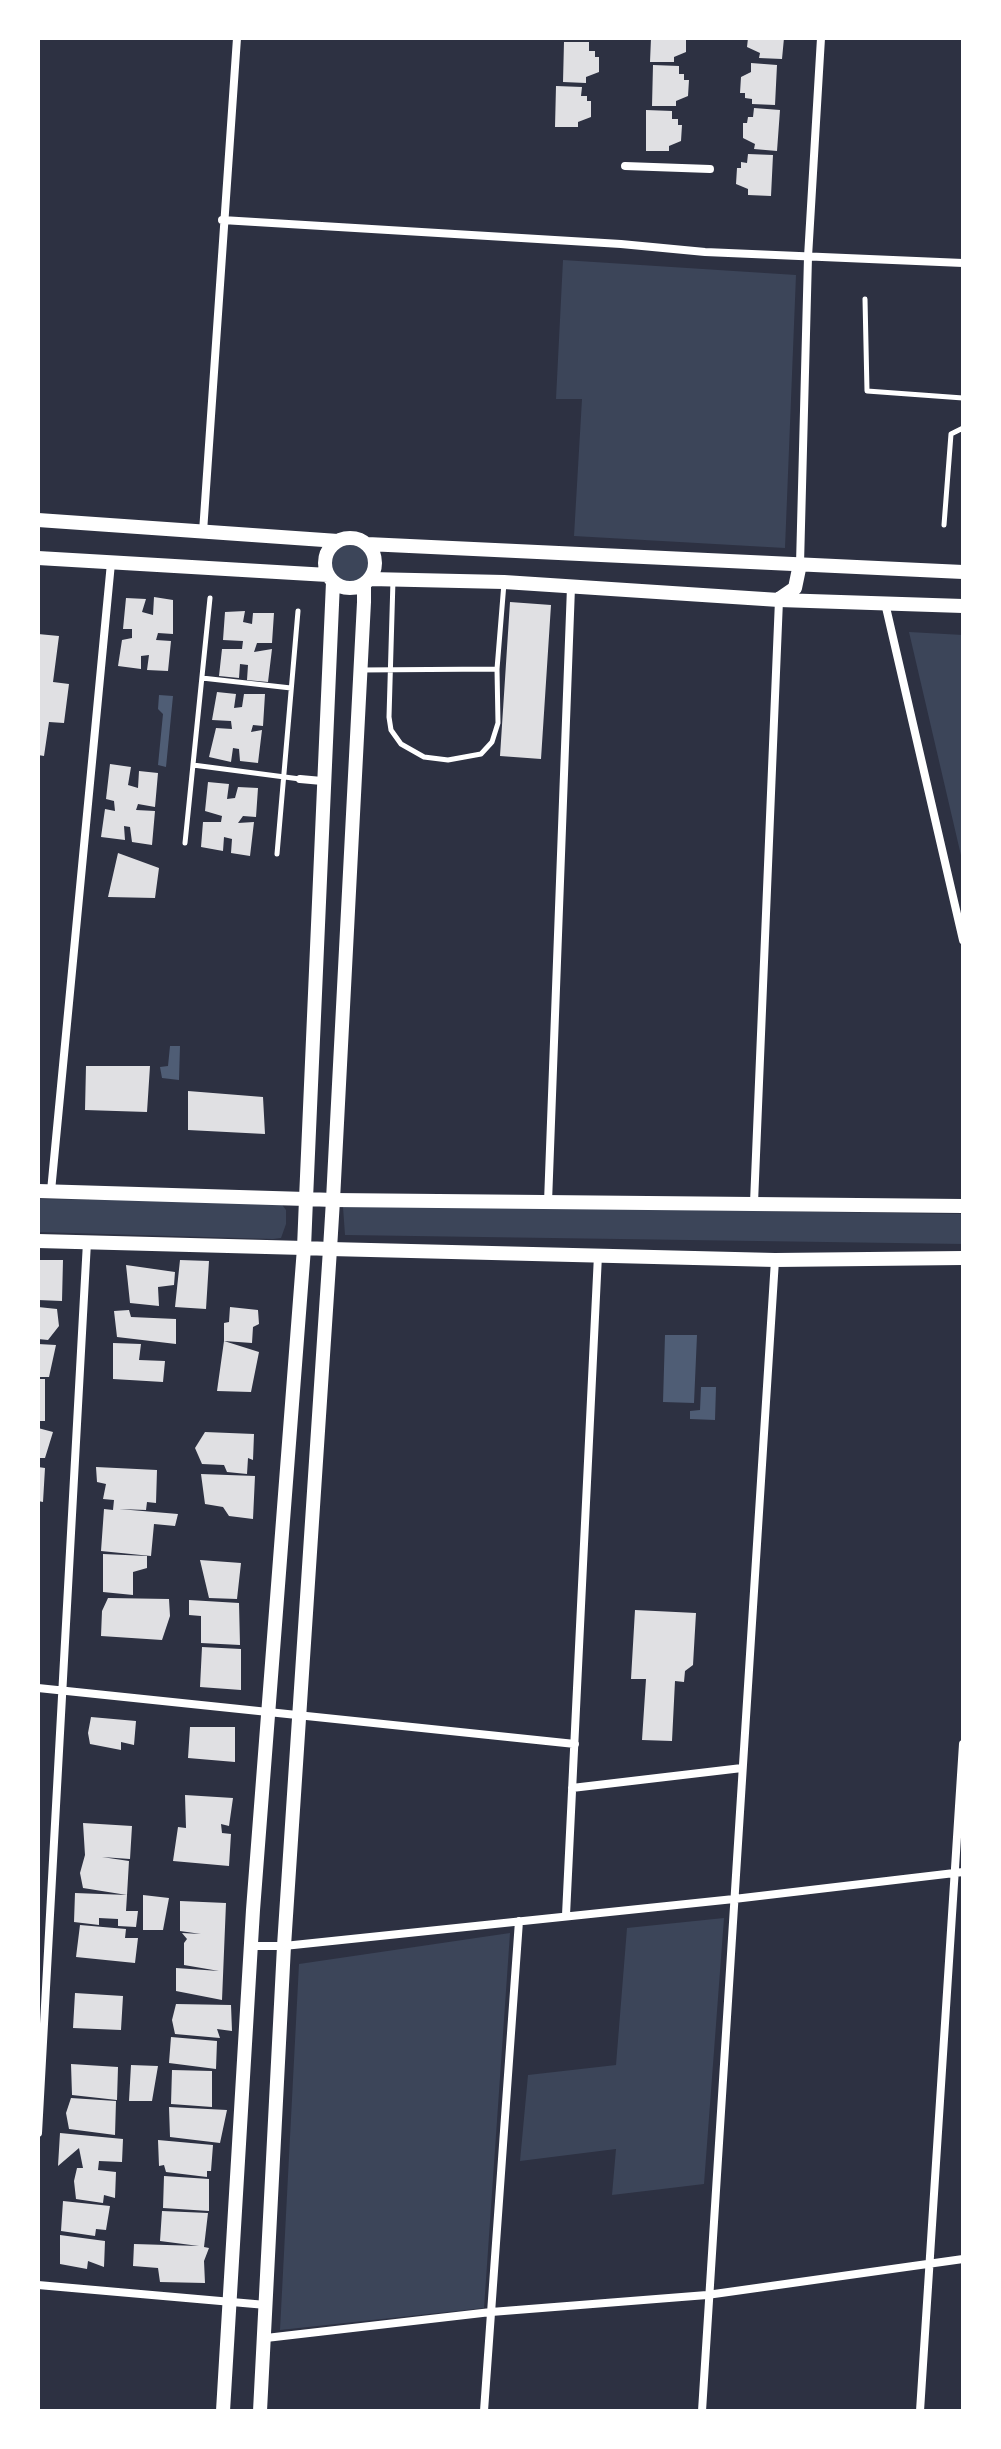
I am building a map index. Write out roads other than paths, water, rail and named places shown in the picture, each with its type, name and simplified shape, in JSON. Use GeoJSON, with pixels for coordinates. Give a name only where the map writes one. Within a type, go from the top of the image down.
{"type":"FeatureCollection","features":[{"type":"Feature","properties":{"kind":"main road"},"geometry":{"type":"LineString","coordinates":[[38,520],[338,541],[353,538],[367,544],[963,572]]}},
{"type":"Feature","properties":{"kind":"main road"},"geometry":{"type":"LineString","coordinates":[[223,2411],[250,1946],[304,1248],[330,578],[325,560],[338,541]]}},
{"type":"Feature","properties":{"kind":"main road"},"geometry":{"type":"LineString","coordinates":[[260,2411],[284,1946],[302,1717],[333,1200],[360,670],[367,582],[375,565],[367,544]]}},
{"type":"Feature","properties":{"kind":"main road"},"geometry":{"type":"LineString","coordinates":[[38,558],[330,578],[348,589],[367,582],[393,579],[504,582],[779,600],[963,606]]}},
{"type":"Feature","properties":{"kind":"main road"},"geometry":{"type":"LineString","coordinates":[[779,600],[795,588],[800,564]]}},
{"type":"Feature","properties":{"kind":"main road"},"geometry":{"type":"LineString","coordinates":[[44,1191],[333,1200],[963,1206]]}},
{"type":"Feature","properties":{"kind":"main road"},"geometry":{"type":"LineString","coordinates":[[38,1241],[775,1260],[963,1258]]}},
{"type":"Feature","properties":{"kind":"street"},"geometry":{"type":"LineString","coordinates":[[203,533],[222,220],[237,38]]}},
{"type":"Feature","properties":{"kind":"street"},"geometry":{"type":"LineString","coordinates":[[800,564],[808,257],[821,38]]}},
{"type":"Feature","properties":{"kind":"street"},"geometry":{"type":"LineString","coordinates":[[625,166],[710,169]]}},
{"type":"Feature","properties":{"kind":"street"},"geometry":{"type":"LineString","coordinates":[[222,220],[808,257],[963,263]]}},
{"type":"Feature","properties":{"kind":"street"},"geometry":{"type":"LineString","coordinates":[[44,1191],[111,563]]}},
{"type":"Feature","properties":{"kind":"street"},"geometry":{"type":"LineString","coordinates":[[548,1202],[571,587]]}},
{"type":"Feature","properties":{"kind":"street"},"geometry":{"type":"LineString","coordinates":[[754,1203],[779,600]]}},
{"type":"Feature","properties":{"kind":"street"},"geometry":{"type":"LineString","coordinates":[[885,602],[963,940]]}},
{"type":"Feature","properties":{"kind":"street"},"geometry":{"type":"LineString","coordinates":[[300,779],[322,781]]}},
{"type":"Feature","properties":{"kind":"street"},"geometry":{"type":"LineString","coordinates":[[38,2133],[87,1242]]}},
{"type":"Feature","properties":{"kind":"street"},"geometry":{"type":"LineString","coordinates":[[566,1915],[598,1255]]}},
{"type":"Feature","properties":{"kind":"street"},"geometry":{"type":"LineString","coordinates":[[702,2411],[775,1260]]}},
{"type":"Feature","properties":{"kind":"street"},"geometry":{"type":"LineString","coordinates":[[38,1688],[575,1744]]}},
{"type":"Feature","properties":{"kind":"street"},"geometry":{"type":"LineString","coordinates":[[920,2411],[960,1872],[963,1744]]}},
{"type":"Feature","properties":{"kind":"street"},"geometry":{"type":"LineString","coordinates":[[572,1788],[742,1768]]}},
{"type":"Feature","properties":{"kind":"street"},"geometry":{"type":"LineString","coordinates":[[250,1946],[284,1946],[960,1872]]}},
{"type":"Feature","properties":{"kind":"street"},"geometry":{"type":"LineString","coordinates":[[484,2411],[519,1921]]}},
{"type":"Feature","properties":{"kind":"street"},"geometry":{"type":"LineString","coordinates":[[266,2338],[491,2312],[707,2295],[963,2259]]}},
{"type":"Feature","properties":{"kind":"street"},"geometry":{"type":"LineString","coordinates":[[38,2285],[230,2299],[266,2305]]}},
{"type":"Feature","properties":{"kind":"lane"},"geometry":{"type":"LineString","coordinates":[[865,299],[867,391],[963,398]]}},
{"type":"Feature","properties":{"kind":"lane"},"geometry":{"type":"LineString","coordinates":[[944,525],[951,434],[963,428]]}},
{"type":"Feature","properties":{"kind":"lane"},"geometry":{"type":"LineString","coordinates":[[393,579],[389,671],[391,730],[401,744],[424,757],[448,760],[481,754],[492,742],[498,723],[497,669],[504,582]]}},
{"type":"Feature","properties":{"kind":"lane"},"geometry":{"type":"LineString","coordinates":[[185,843],[210,598]]}},
{"type":"Feature","properties":{"kind":"lane"},"geometry":{"type":"LineString","coordinates":[[277,854],[298,611]]}},
{"type":"Feature","properties":{"kind":"lane"},"geometry":{"type":"LineString","coordinates":[[360,670],[497,669]]}},
{"type":"Feature","properties":{"kind":"lane"},"geometry":{"type":"LineString","coordinates":[[202,678],[291,688]]}},
{"type":"Feature","properties":{"kind":"lane"},"geometry":{"type":"LineString","coordinates":[[193,765],[300,779]]}}]}
